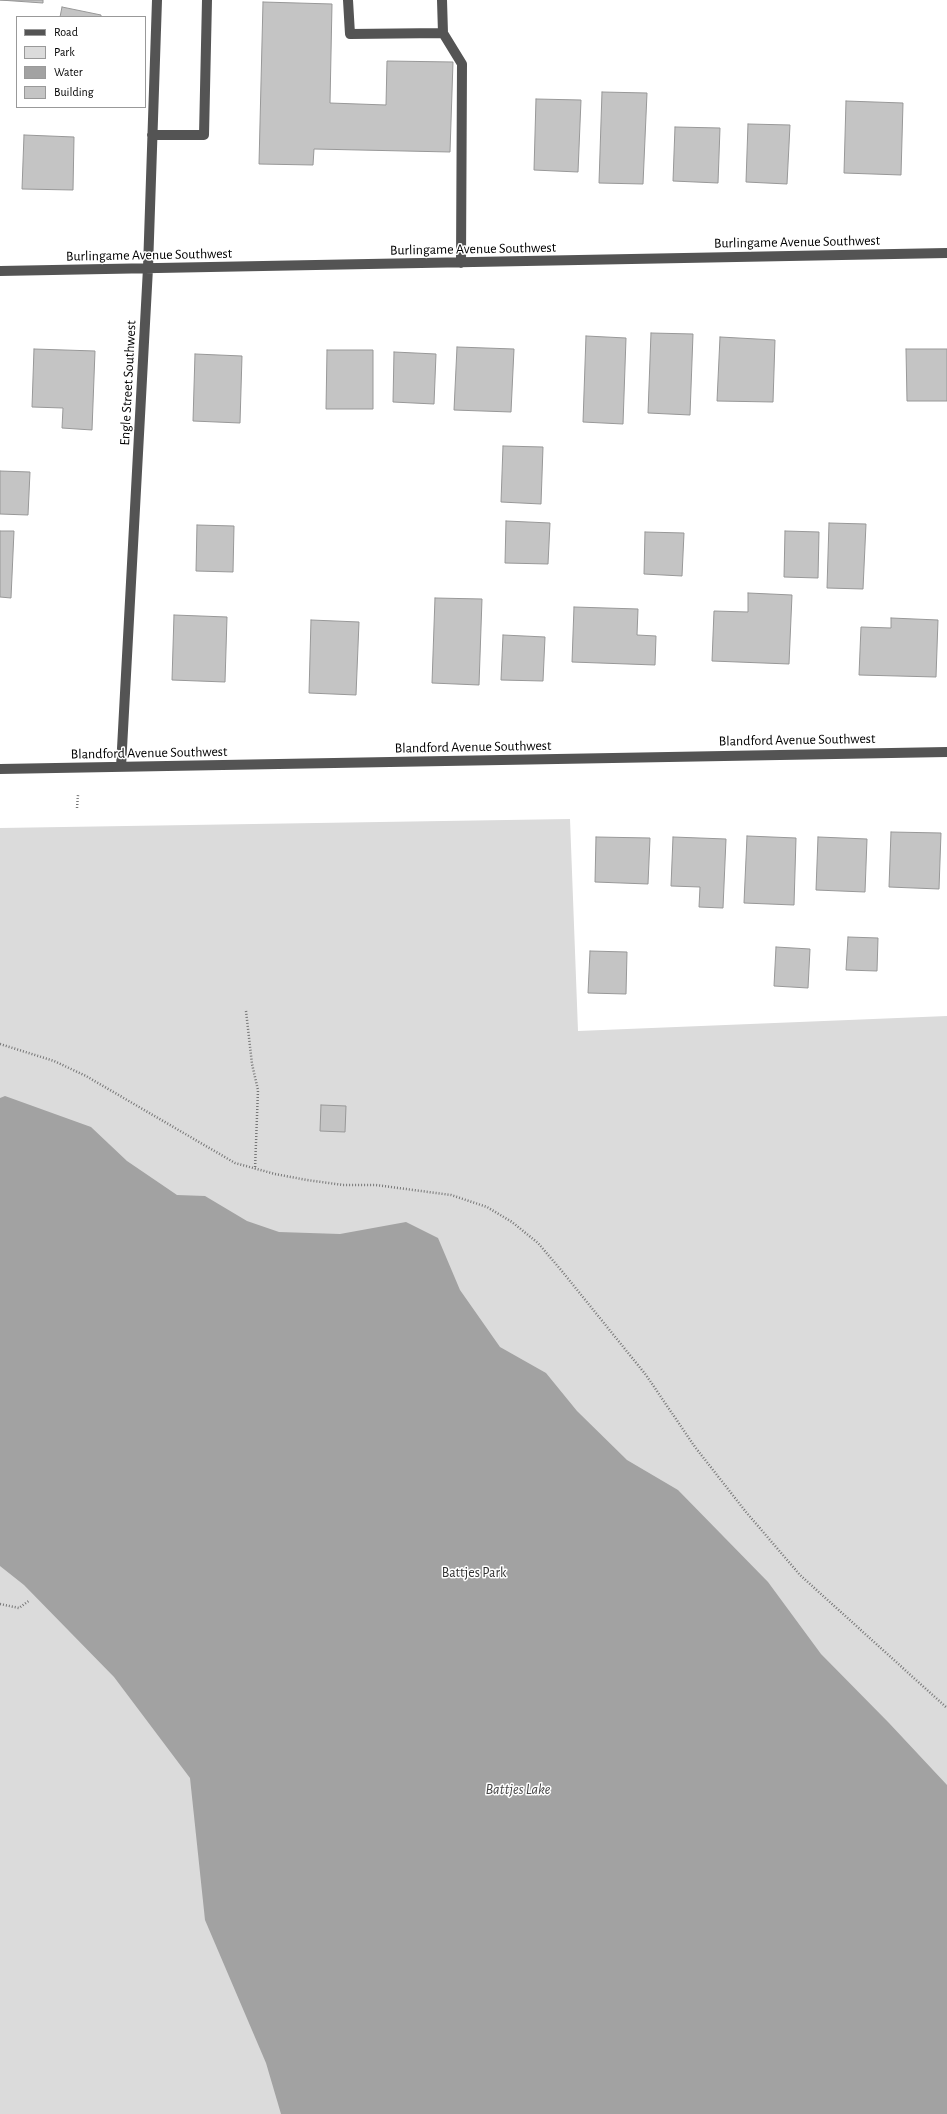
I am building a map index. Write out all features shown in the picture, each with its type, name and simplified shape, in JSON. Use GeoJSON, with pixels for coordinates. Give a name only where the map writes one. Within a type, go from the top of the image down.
{"type":"FeatureCollection","features":[{"type":"Feature","properties":{"kind":"street","name":"Engle Street Southwest"},"geometry":{"type":"LineString","coordinates":[[122,768],[148,268],[157,0]]}},
{"type":"Feature","properties":{"kind":"street"},"geometry":{"type":"LineString","coordinates":[[152,135],[204,135],[207,0]]}},
{"type":"Feature","properties":{"kind":"street"},"geometry":{"type":"LineString","coordinates":[[348,0],[350,34],[443,33]]}},
{"type":"Feature","properties":{"kind":"street"},"geometry":{"type":"LineString","coordinates":[[442,0],[443,33],[462,64],[461,263]]}},
{"type":"Feature","properties":{"kind":"street","name":"Burlingame Avenue Southwest"},"geometry":{"type":"LineString","coordinates":[[0,271],[947,253]]}},
{"type":"Feature","properties":{"kind":"street","name":"Blandford Avenue Southwest"},"geometry":{"type":"LineString","coordinates":[[0,769],[947,752]]}},
{"type":"Feature","properties":{"kind":"path"},"geometry":{"type":"LineString","coordinates":[[77,808],[78,795]]}},
{"type":"Feature","properties":{"kind":"path"},"geometry":{"type":"LineString","coordinates":[[246,1011],[252,1064],[258,1090],[255,1169]]}},
{"type":"Feature","properties":{"kind":"path"},"geometry":{"type":"LineString","coordinates":[[0,1044],[54,1061],[86,1076],[235,1163],[255,1169],[343,1185],[376,1185],[451,1195],[487,1207],[512,1222],[538,1243],[561,1270],[646,1375],[695,1448],[746,1512],[800,1575],[947,1708]]}},
{"type":"Feature","properties":{"kind":"path"},"geometry":{"type":"LineString","coordinates":[[0,1604],[20,1608],[30,1600]]}},
{"type":"Feature","properties":{"kind":"green space","name":"Battjes Park"},"geometry":{"type":"Polygon","coordinates":[[[570,819],[578,1031],[947,1016],[947,2114],[0,2114],[0,828],[570,819]]]}},
{"type":"Feature","properties":{"kind":"water","name":"Battjes Lake"},"geometry":{"type":"Polygon","coordinates":[[[5,1096],[91,1127],[127,1161],[177,1195],[205,1196],[247,1221],[279,1232],[340,1234],[406,1222],[438,1238],[460,1290],[500,1347],[546,1373],[577,1411],[627,1460],[678,1490],[768,1582],[821,1654],[947,1785],[947,2114],[281,2114],[266,2063],[205,1920],[190,1778],[114,1677],[24,1585],[0,1566],[0,1098],[5,1096]]]}},
{"type":"Feature","properties":{"kind":"building"},"geometry":{"type":"Polygon","coordinates":[[[0,0],[43,0],[43,3],[0,0]]]}},
{"type":"Feature","properties":{"kind":"building"},"geometry":{"type":"Polygon","coordinates":[[[263,2],[332,4],[330,103],[386,105],[387,61],[453,62],[450,152],[314,149],[313,165],[259,164],[263,2]]]}},
{"type":"Feature","properties":{"kind":"building"},"geometry":{"type":"Polygon","coordinates":[[[62,7],[101,15],[101,16],[60,16],[62,7]]]}},
{"type":"Feature","properties":{"kind":"building"},"geometry":{"type":"Polygon","coordinates":[[[602,92],[647,93],[643,184],[599,183],[602,92]]]}},
{"type":"Feature","properties":{"kind":"building"},"geometry":{"type":"Polygon","coordinates":[[[536,99],[581,100],[578,172],[534,170],[536,99]]]}},
{"type":"Feature","properties":{"kind":"building"},"geometry":{"type":"Polygon","coordinates":[[[846,101],[903,103],[901,175],[844,173],[846,101]]]}},
{"type":"Feature","properties":{"kind":"building"},"geometry":{"type":"Polygon","coordinates":[[[748,124],[790,125],[787,184],[746,182],[748,124]]]}},
{"type":"Feature","properties":{"kind":"building"},"geometry":{"type":"Polygon","coordinates":[[[675,127],[720,128],[718,183],[673,181],[675,127]]]}},
{"type":"Feature","properties":{"kind":"building"},"geometry":{"type":"Polygon","coordinates":[[[24,135],[74,137],[73,190],[22,189],[24,135]]]}},
{"type":"Feature","properties":{"kind":"building"},"geometry":{"type":"Polygon","coordinates":[[[651,333],[693,334],[690,415],[648,413],[651,333]]]}},
{"type":"Feature","properties":{"kind":"building"},"geometry":{"type":"Polygon","coordinates":[[[586,336],[626,338],[623,424],[583,422],[586,336]]]}},
{"type":"Feature","properties":{"kind":"building"},"geometry":{"type":"Polygon","coordinates":[[[720,337],[775,340],[773,402],[717,401],[720,337]]]}},
{"type":"Feature","properties":{"kind":"building"},"geometry":{"type":"Polygon","coordinates":[[[457,347],[514,349],[511,412],[454,410],[457,347]]]}},
{"type":"Feature","properties":{"kind":"building"},"geometry":{"type":"Polygon","coordinates":[[[34,349],[95,351],[92,430],[62,428],[63,408],[32,407],[34,349]]]}},
{"type":"Feature","properties":{"kind":"building"},"geometry":{"type":"Polygon","coordinates":[[[906,349],[947,349],[947,401],[907,401],[906,349]]]}},
{"type":"Feature","properties":{"kind":"building"},"geometry":{"type":"Polygon","coordinates":[[[327,350],[373,350],[373,409],[326,409],[327,350]]]}},
{"type":"Feature","properties":{"kind":"building"},"geometry":{"type":"Polygon","coordinates":[[[394,352],[436,354],[434,404],[393,402],[394,352]]]}},
{"type":"Feature","properties":{"kind":"building"},"geometry":{"type":"Polygon","coordinates":[[[195,354],[242,356],[240,423],[193,421],[195,354]]]}},
{"type":"Feature","properties":{"kind":"building"},"geometry":{"type":"Polygon","coordinates":[[[503,446],[543,447],[541,504],[501,502],[503,446]]]}},
{"type":"Feature","properties":{"kind":"building"},"geometry":{"type":"Polygon","coordinates":[[[0,471],[30,472],[28,515],[0,514],[0,471]]]}},
{"type":"Feature","properties":{"kind":"building"},"geometry":{"type":"Polygon","coordinates":[[[506,521],[550,523],[548,564],[505,563],[506,521]]]}},
{"type":"Feature","properties":{"kind":"building"},"geometry":{"type":"Polygon","coordinates":[[[829,523],[866,524],[863,589],[827,588],[829,523]]]}},
{"type":"Feature","properties":{"kind":"building"},"geometry":{"type":"Polygon","coordinates":[[[197,525],[234,526],[233,572],[196,571],[197,525]]]}},
{"type":"Feature","properties":{"kind":"building"},"geometry":{"type":"Polygon","coordinates":[[[0,531],[14,531],[11,598],[0,597],[0,531]]]}},
{"type":"Feature","properties":{"kind":"building"},"geometry":{"type":"Polygon","coordinates":[[[785,531],[819,532],[818,578],[784,577],[785,531]]]}},
{"type":"Feature","properties":{"kind":"building"},"geometry":{"type":"Polygon","coordinates":[[[645,532],[684,533],[682,576],[644,574],[645,532]]]}},
{"type":"Feature","properties":{"kind":"building"},"geometry":{"type":"Polygon","coordinates":[[[748,593],[792,595],[789,664],[712,661],[714,611],[748,612],[748,593]]]}},
{"type":"Feature","properties":{"kind":"building"},"geometry":{"type":"Polygon","coordinates":[[[435,598],[482,599],[479,685],[432,683],[435,598]]]}},
{"type":"Feature","properties":{"kind":"building"},"geometry":{"type":"Polygon","coordinates":[[[574,607],[638,609],[637,635],[656,636],[655,665],[572,662],[574,607]]]}},
{"type":"Feature","properties":{"kind":"building"},"geometry":{"type":"Polygon","coordinates":[[[174,615],[227,617],[225,682],[172,680],[174,615]]]}},
{"type":"Feature","properties":{"kind":"building"},"geometry":{"type":"Polygon","coordinates":[[[891,618],[938,620],[936,677],[859,675],[861,627],[891,628],[891,618]]]}},
{"type":"Feature","properties":{"kind":"building"},"geometry":{"type":"Polygon","coordinates":[[[311,620],[359,622],[356,695],[309,693],[311,620]]]}},
{"type":"Feature","properties":{"kind":"building"},"geometry":{"type":"Polygon","coordinates":[[[503,635],[545,637],[543,681],[501,680],[503,635]]]}},
{"type":"Feature","properties":{"kind":"building"},"geometry":{"type":"Polygon","coordinates":[[[891,832],[941,833],[939,889],[889,887],[891,832]]]}},
{"type":"Feature","properties":{"kind":"building"},"geometry":{"type":"Polygon","coordinates":[[[747,836],[796,838],[794,905],[744,903],[747,836]]]}},
{"type":"Feature","properties":{"kind":"building"},"geometry":{"type":"Polygon","coordinates":[[[596,837],[650,838],[648,884],[595,882],[596,837]]]}},
{"type":"Feature","properties":{"kind":"building"},"geometry":{"type":"Polygon","coordinates":[[[673,837],[726,839],[723,908],[699,907],[700,887],[671,886],[673,837]]]}},
{"type":"Feature","properties":{"kind":"building"},"geometry":{"type":"Polygon","coordinates":[[[818,837],[867,839],[865,892],[816,890],[818,837]]]}},
{"type":"Feature","properties":{"kind":"building"},"geometry":{"type":"Polygon","coordinates":[[[848,937],[878,938],[877,971],[846,970],[848,937]]]}},
{"type":"Feature","properties":{"kind":"building"},"geometry":{"type":"Polygon","coordinates":[[[776,947],[810,949],[808,988],[774,986],[776,947]]]}},
{"type":"Feature","properties":{"kind":"building"},"geometry":{"type":"Polygon","coordinates":[[[590,951],[627,952],[626,994],[588,993],[590,951]]]}},
{"type":"Feature","properties":{"kind":"building"},"geometry":{"type":"Polygon","coordinates":[[[321,1105],[346,1106],[345,1132],[320,1131],[321,1105]]]}}]}
